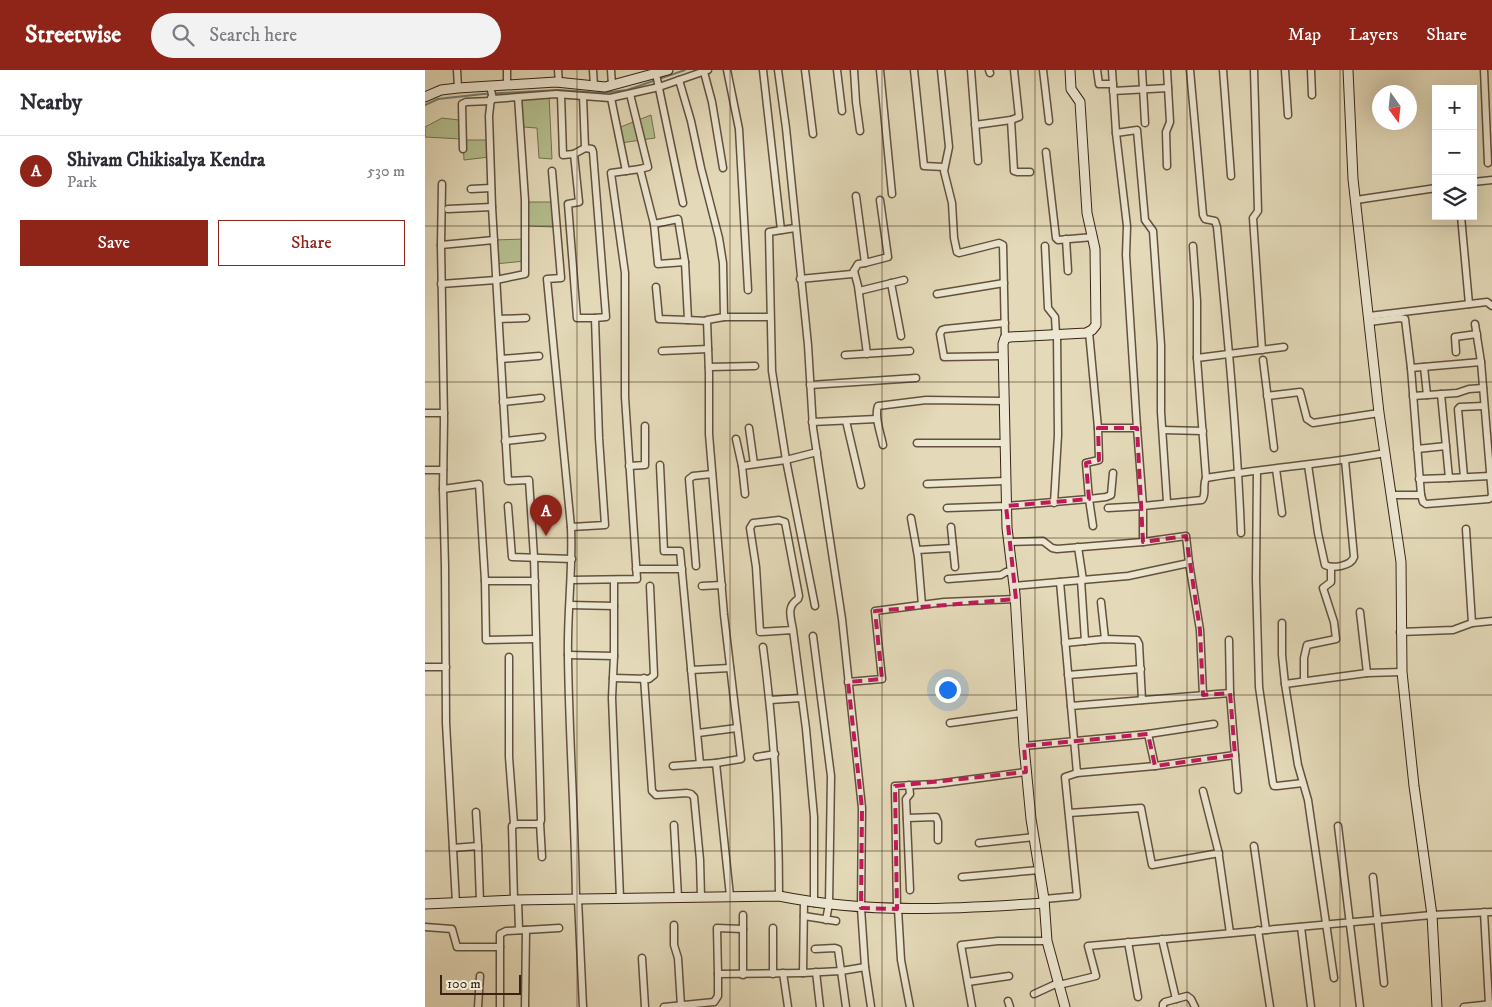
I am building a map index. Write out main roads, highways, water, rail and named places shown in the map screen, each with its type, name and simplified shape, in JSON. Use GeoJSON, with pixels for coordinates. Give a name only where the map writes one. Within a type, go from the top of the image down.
{"type":"FeatureCollection","features":[{"type":"Feature","properties":{"kind":"waterway"},"geometry":{"type":"LineString","coordinates":[[425,105],[438,99],[483,94],[559,90],[602,93],[627,90],[685,70]]}},
{"type":"Feature","properties":{"kind":"place","name":"Shivam Chikisalya Kendra"},"geometry":{"type":"Point","coordinates":[546,536]}}]}
